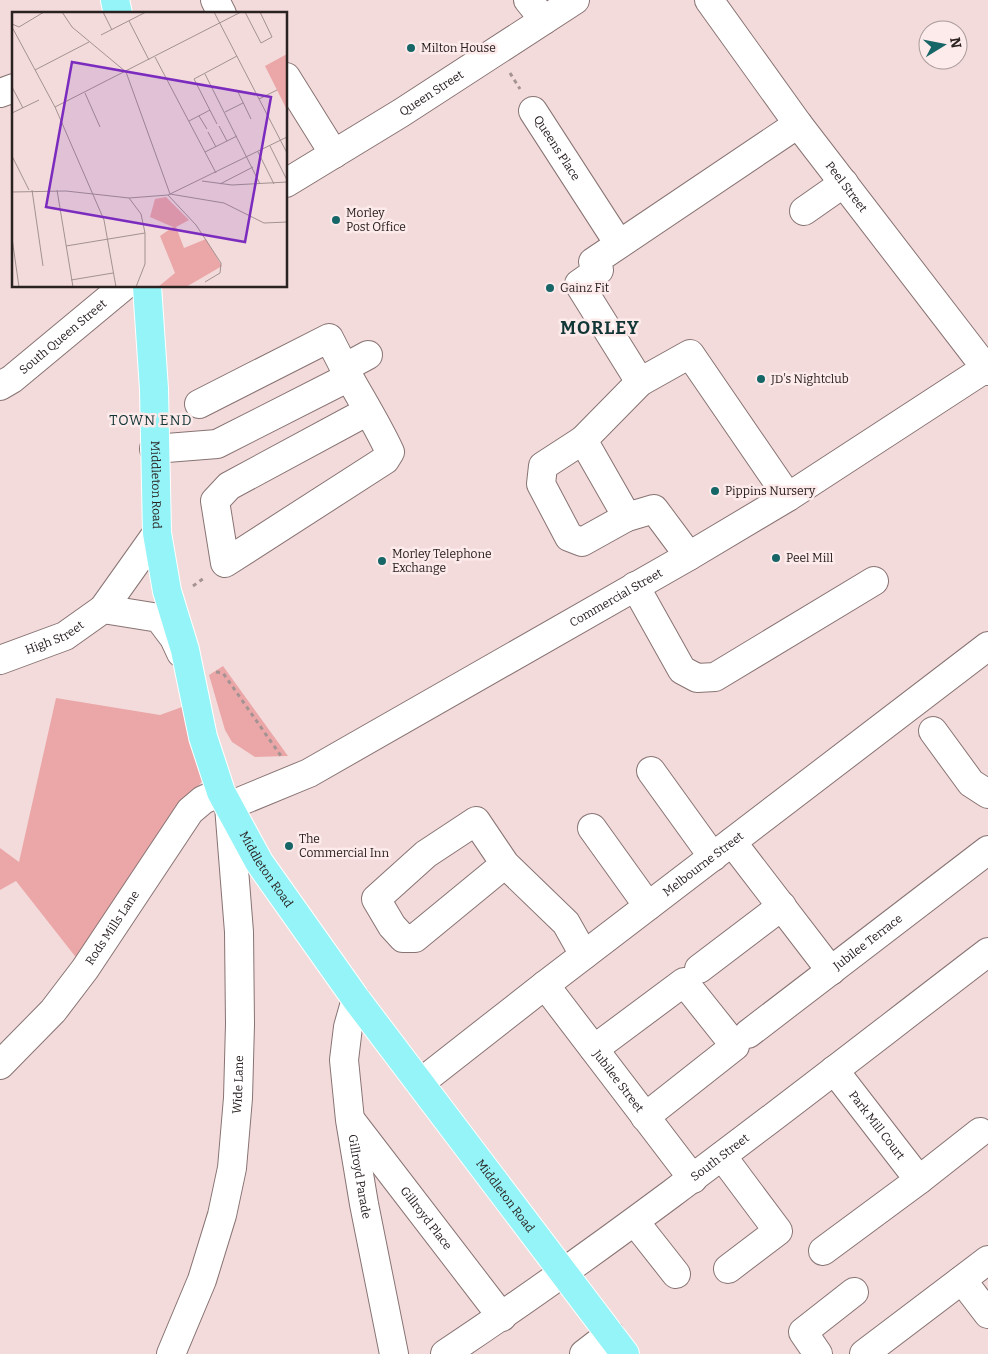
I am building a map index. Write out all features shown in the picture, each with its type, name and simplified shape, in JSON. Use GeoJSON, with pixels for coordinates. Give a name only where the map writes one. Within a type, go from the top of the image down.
{"type":"FeatureCollection","features":[{"type":"Feature","properties":{"kind":"main road","name":"Middleton Road"},"geometry":{"type":"LineString","coordinates":[[147,288],[153,379],[157,533],[170,602],[185,650],[203,737],[225,799],[259,862],[356,999],[618,1344]]}},
{"type":"Feature","properties":{"kind":"street"},"geometry":{"type":"LineString","coordinates":[[215,0],[221,12]]}},
{"type":"Feature","properties":{"kind":"street","name":"Queen Street"},"geometry":{"type":"LineString","coordinates":[[288,182],[401,113],[496,51],[536,10],[575,0]]}},
{"type":"Feature","properties":{"kind":"street","name":"Peel Street"},"geometry":{"type":"LineString","coordinates":[[709,0],[798,124],[987,367]]}},
{"type":"Feature","properties":{"kind":"street"},"geometry":{"type":"LineString","coordinates":[[288,80],[334,154]]}},
{"type":"Feature","properties":{"kind":"street","name":"Queens Place"},"geometry":{"type":"LineString","coordinates":[[533,111],[620,244]]}},
{"type":"Feature","properties":{"kind":"street"},"geometry":{"type":"LineString","coordinates":[[640,382],[579,284],[599,270],[593,262],[798,124]]}},
{"type":"Feature","properties":{"kind":"street"},"geometry":{"type":"LineString","coordinates":[[804,211],[844,183]]}},
{"type":"Feature","properties":{"kind":"street","name":"South Queen Street"},"geometry":{"type":"LineString","coordinates":[[0,386],[12,379],[122,288]]}},
{"type":"Feature","properties":{"kind":"street"},"geometry":{"type":"LineString","coordinates":[[199,404],[329,338],[378,426],[390,452],[384,460],[224,563],[215,501],[229,486],[368,411]]}},
{"type":"Feature","properties":{"kind":"street"},"geometry":{"type":"LineString","coordinates":[[688,556],[654,509],[627,517],[582,542],[569,537],[541,484],[543,466],[583,440],[640,382],[690,354],[788,496]]}},
{"type":"Feature","properties":{"kind":"street"},"geometry":{"type":"LineString","coordinates":[[154,449],[217,444],[347,372],[368,355]]}},
{"type":"Feature","properties":{"kind":"street","name":"Commercial Street"},"geometry":{"type":"LineString","coordinates":[[225,799],[309,773],[688,556],[788,496],[987,367]]}},
{"type":"Feature","properties":{"kind":"street"},"geometry":{"type":"LineString","coordinates":[[583,440],[627,517]]}},
{"type":"Feature","properties":{"kind":"street","name":"High Street"},"geometry":{"type":"LineString","coordinates":[[0,660],[65,636],[104,609],[157,533]]}},
{"type":"Feature","properties":{"kind":"street"},"geometry":{"type":"LineString","coordinates":[[635,586],[682,670],[697,678],[714,677],[874,581]]}},
{"type":"Feature","properties":{"kind":"street"},"geometry":{"type":"LineString","coordinates":[[104,609],[159,618],[174,638],[188,669]]}},
{"type":"Feature","properties":{"kind":"street","name":"Melbourne Street"},"geometry":{"type":"LineString","coordinates":[[420,1083],[988,646]]}},
{"type":"Feature","properties":{"kind":"street"},"geometry":{"type":"LineString","coordinates":[[933,731],[971,784],[988,794]]}},
{"type":"Feature","properties":{"kind":"street"},"geometry":{"type":"LineString","coordinates":[[651,770],[723,849],[782,906],[831,970]]}},
{"type":"Feature","properties":{"kind":"street","name":"Rods Mills Lane"},"geometry":{"type":"LineString","coordinates":[[0,1065],[53,1011],[85,969],[190,811],[203,800],[225,799]]}},
{"type":"Feature","properties":{"kind":"street","name":"Wide Lane"},"geometry":{"type":"LineString","coordinates":[[171,1354],[202,1280],[222,1215],[232,1168],[238,1098],[239,932],[225,799]]}},
{"type":"Feature","properties":{"kind":"street"},"geometry":{"type":"LineString","coordinates":[[504,864],[415,938],[403,938],[392,926],[376,899],[426,854],[476,821],[504,864],[566,924],[584,955]]}},
{"type":"Feature","properties":{"kind":"street"},"geometry":{"type":"LineString","coordinates":[[592,828],[648,906]]}},
{"type":"Feature","properties":{"kind":"street","name":"Jubilee Terrace"},"geometry":{"type":"LineString","coordinates":[[645,1117],[741,1040],[988,850]]}},
{"type":"Feature","properties":{"kind":"street"},"geometry":{"type":"LineString","coordinates":[[594,1049],[782,906]]}},
{"type":"Feature","properties":{"kind":"street","name":"South Street"},"geometry":{"type":"LineString","coordinates":[[445,1354],[502,1317],[635,1222],[988,952]]}},
{"type":"Feature","properties":{"kind":"street"},"geometry":{"type":"LineString","coordinates":[[692,975],[741,1040]]}},
{"type":"Feature","properties":{"kind":"street","name":"Jubilee Street"},"geometry":{"type":"LineString","coordinates":[[545,985],[692,1179]]}},
{"type":"Feature","properties":{"kind":"street","name":"Gillroyd Parade"},"geometry":{"type":"LineString","coordinates":[[356,999],[348,1027],[344,1060],[350,1120],[364,1204],[394,1354]]}},
{"type":"Feature","properties":{"kind":"street","name":"Park Mill Court"},"geometry":{"type":"LineString","coordinates":[[834,1070],[919,1180]]}},
{"type":"Feature","properties":{"kind":"street","name":"Gillroyd Place"},"geometry":{"type":"LineString","coordinates":[[350,1120],[502,1317]]}},
{"type":"Feature","properties":{"kind":"street"},"geometry":{"type":"LineString","coordinates":[[823,1251],[980,1132]]}},
{"type":"Feature","properties":{"kind":"street"},"geometry":{"type":"LineString","coordinates":[[722,1156],[778,1231],[728,1269]]}},
{"type":"Feature","properties":{"kind":"street"},"geometry":{"type":"LineString","coordinates":[[635,1222],[676,1274]]}},
{"type":"Feature","properties":{"kind":"street"},"geometry":{"type":"LineString","coordinates":[[864,1354],[988,1260]]}},
{"type":"Feature","properties":{"kind":"street"},"geometry":{"type":"LineString","coordinates":[[962,1280],[988,1314]]}},
{"type":"Feature","properties":{"kind":"street"},"geometry":{"type":"LineString","coordinates":[[818,1354],[802,1332],[854,1292]]}},
{"type":"Feature","properties":{"kind":"street"},"geometry":{"type":"LineString","coordinates":[[584,1354],[618,1344]]}},
{"type":"Feature","properties":{"kind":"path","name":"Queens Place"},"geometry":{"type":"LineString","coordinates":[[496,51],[533,111]]}},
{"type":"Feature","properties":{"kind":"path"},"geometry":{"type":"LineString","coordinates":[[170,602],[224,563]]}},
{"type":"Feature","properties":{"kind":"path"},"geometry":{"type":"LineString","coordinates":[[188,669],[223,673],[285,762],[309,773]]}},
{"type":"Feature","properties":{"kind":"shaded area"},"geometry":{"type":"Polygon","coordinates":[[[223,666],[288,756],[255,757],[232,742],[225,730],[209,675],[223,666]]]}},
{"type":"Feature","properties":{"kind":"shaded area"},"geometry":{"type":"Polygon","coordinates":[[[56,698],[160,715],[182,707],[205,778],[190,796],[78,960],[16,881],[0,890],[0,848],[19,862],[56,698]]]}},
{"type":"Feature","properties":{"kind":"place","name":"Milton House"},"geometry":{"type":"Point","coordinates":[411,48]}},
{"type":"Feature","properties":{"kind":"place","name":"Morley Post Office"},"geometry":{"type":"Point","coordinates":[336,220]}},
{"type":"Feature","properties":{"kind":"place","name":"Gainz Fit"},"geometry":{"type":"Point","coordinates":[550,288]}},
{"type":"Feature","properties":{"kind":"place","name":"JD's Nightclub"},"geometry":{"type":"Point","coordinates":[761,379]}},
{"type":"Feature","properties":{"kind":"place","name":"Pippins Nursery"},"geometry":{"type":"Point","coordinates":[715,491]}},
{"type":"Feature","properties":{"kind":"place","name":"Peel Mill"},"geometry":{"type":"Point","coordinates":[776,558]}},
{"type":"Feature","properties":{"kind":"place","name":"Morley Telephone Exchange"},"geometry":{"type":"Point","coordinates":[382,561]}},
{"type":"Feature","properties":{"kind":"place","name":"The Commercial Inn"},"geometry":{"type":"Point","coordinates":[289,846]}},
{"type":"Feature","properties":{"kind":"district","name":"MORLEY"},"geometry":{"type":"Point","coordinates":[600,328]}},
{"type":"Feature","properties":{"kind":"district","name":"TOWN END"},"geometry":{"type":"Point","coordinates":[151,420]}}]}
